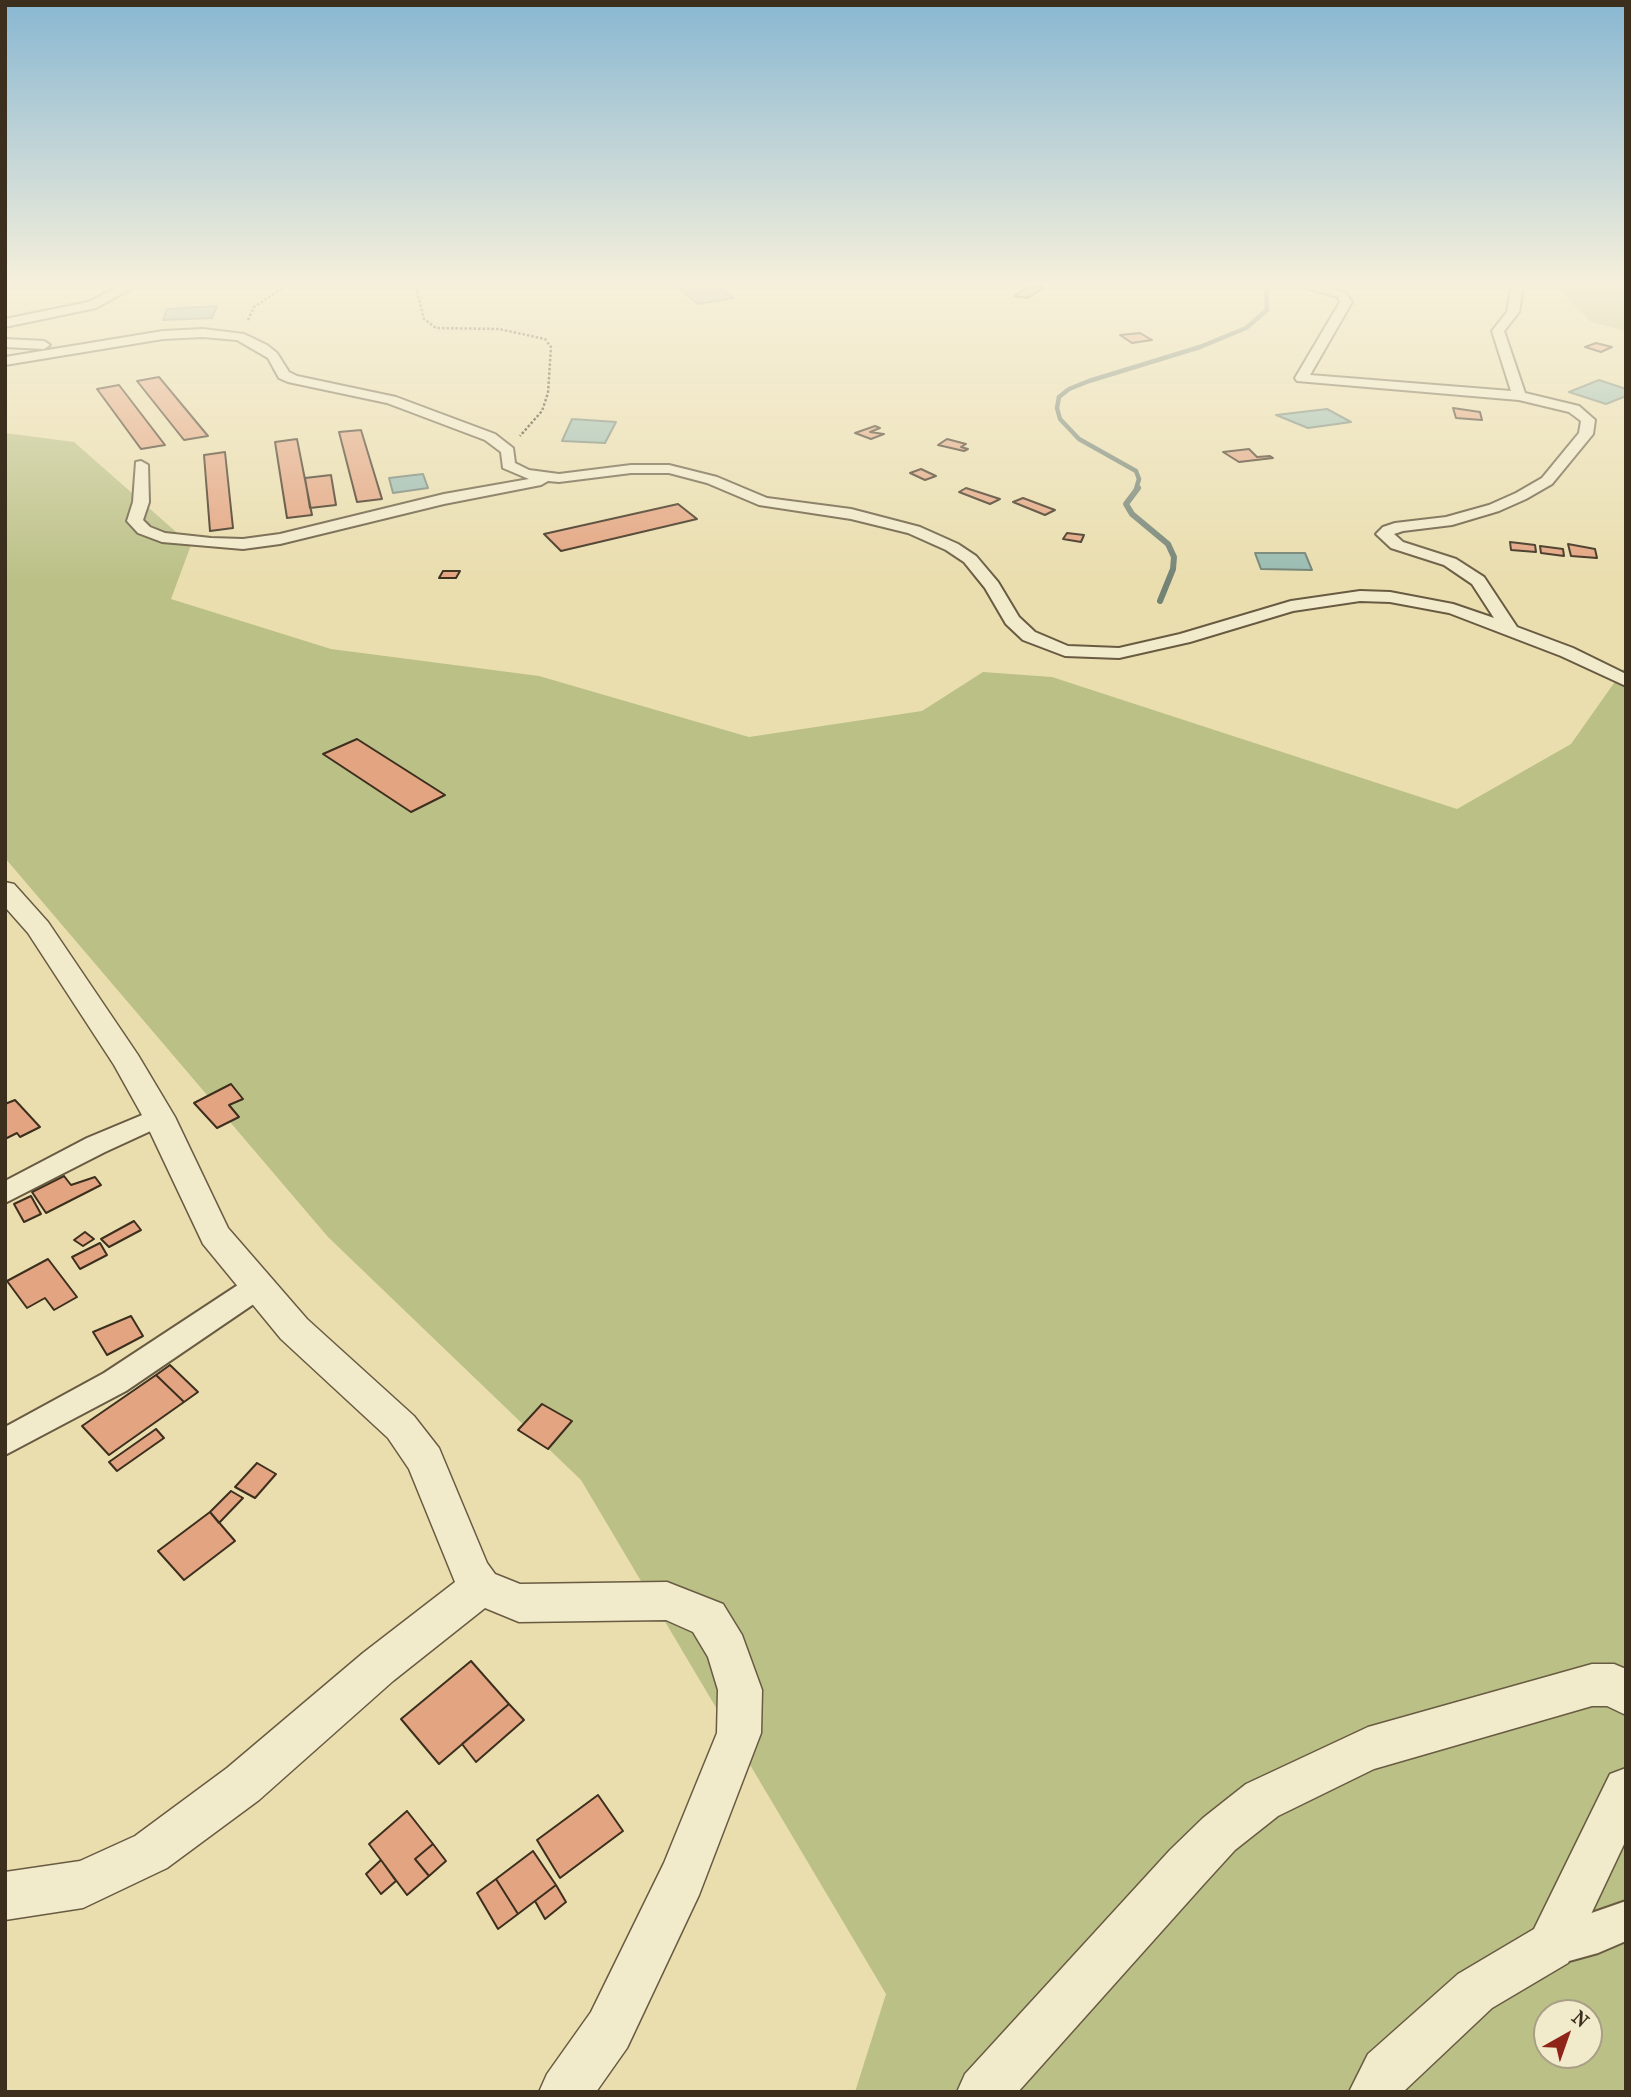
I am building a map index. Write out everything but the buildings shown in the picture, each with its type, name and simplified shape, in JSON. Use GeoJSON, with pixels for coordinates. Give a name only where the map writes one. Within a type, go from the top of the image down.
{"type":"FeatureCollection","features":[{"type":"Feature","properties":{"kind":"street"},"geometry":{"type":"LineString","coordinates":[[319,385],[410,405],[490,437],[508,451],[508,465],[513,469],[539,477],[559,478]]}},
{"type":"Feature","properties":{"kind":"street"},"geometry":{"type":"LineString","coordinates":[[1384,385],[1518,396],[1574,410],[1588,420],[1587,434],[1547,481],[1494,508],[1447,522],[1401,526],[1384,534],[1397,545],[1450,562],[1478,581],[1510,630]]}},
{"type":"Feature","properties":{"kind":"street"},"geometry":{"type":"LineString","coordinates":[[1515,385],[1518,396]]}},
{"type":"Feature","properties":{"kind":"street"},"geometry":{"type":"LineString","coordinates":[[141,465],[141,502],[135,521],[144,530],[183,541],[221,543],[280,539],[444,499],[559,478],[631,469],[677,470],[712,480],[764,502],[851,514],[914,530],[952,547],[970,559],[992,586],[1012,621],[1029,636],[1065,651],[1119,653],[1184,638],[1291,606],[1360,596],[1423,601],[1453,609],[1567,652],[1626,681]]}},
{"type":"Feature","properties":{"kind":"street"},"geometry":{"type":"LineString","coordinates":[[6,892],[45,939],[127,1062],[159,1117],[215,1236],[294,1329],[401,1427],[425,1460],[472,1575],[481,1587],[519,1603],[667,1601],[708,1618],[727,1649],[740,1689],[739,1733],[682,1878],[609,2030],[565,2092]]}},
{"type":"Feature","properties":{"kind":"street"},"geometry":{"type":"LineString","coordinates":[[5,1193],[96,1145],[159,1117]]}},
{"type":"Feature","properties":{"kind":"street"},"geometry":{"type":"LineString","coordinates":[[5,1442],[115,1382],[257,1287]]}},
{"type":"Feature","properties":{"kind":"street"},"geometry":{"type":"LineString","coordinates":[[5,1896],[83,1884],[152,1852],[243,1784],[378,1667],[481,1587]]}},
{"type":"Feature","properties":{"kind":"street"},"geometry":{"type":"LineString","coordinates":[[983,2092],[1187,1867],[1219,1834],[1262,1800],[1381,1745],[1592,1685],[1614,1685],[1626,1694]]}},
{"type":"Feature","properties":{"kind":"street"},"geometry":{"type":"LineString","coordinates":[[1550,1946],[1626,1790]]}},
{"type":"Feature","properties":{"kind":"street"},"geometry":{"type":"LineString","coordinates":[[1375,2092],[1387,2072],[1475,1990],[1550,1946],[1598,1933],[1626,1921]]}},
{"type":"Feature","properties":{"kind":"path"},"geometry":{"type":"LineString","coordinates":[[508,451],[542,411],[549,385]]}},
{"type":"Feature","properties":{"kind":"green space"},"geometry":{"type":"Polygon","coordinates":[[[5,433],[74,442],[191,545],[171,599],[331,649],[539,676],[749,737],[922,711],[983,672],[1052,677],[1457,809],[1571,744],[1626,666],[1626,2092],[855,2092],[886,1994],[581,1480],[328,1237],[5,858],[5,433]]]}},
{"type":"Feature","properties":{"kind":"water"},"geometry":{"type":"Polygon","coordinates":[[[1587,385],[1614,385],[1626,389],[1626,396],[1606,404],[1569,392],[1587,385]]]}},
{"type":"Feature","properties":{"kind":"water"},"geometry":{"type":"Polygon","coordinates":[[[1327,409],[1351,422],[1308,428],[1276,415],[1327,409]]]}},
{"type":"Feature","properties":{"kind":"water"},"geometry":{"type":"Polygon","coordinates":[[[572,419],[616,422],[605,443],[562,441],[572,419]]]}},
{"type":"Feature","properties":{"kind":"water"},"geometry":{"type":"Polygon","coordinates":[[[423,474],[428,488],[393,493],[389,478],[423,474]]]}},
{"type":"Feature","properties":{"kind":"water"},"geometry":{"type":"Polygon","coordinates":[[[1255,553],[1305,553],[1312,570],[1261,569],[1255,553]]]}},
{"type":"Feature","properties":{"kind":"waterway"},"geometry":{"type":"LineString","coordinates":[[1079,385],[1059,397],[1057,408],[1060,419],[1079,439],[1136,471],[1139,479],[1136,489]]}},
{"type":"Feature","properties":{"kind":"waterway"},"geometry":{"type":"LineString","coordinates":[[1138,488],[1126,504],[1132,514],[1168,544],[1174,557],[1173,569],[1160,601]]}}]}
